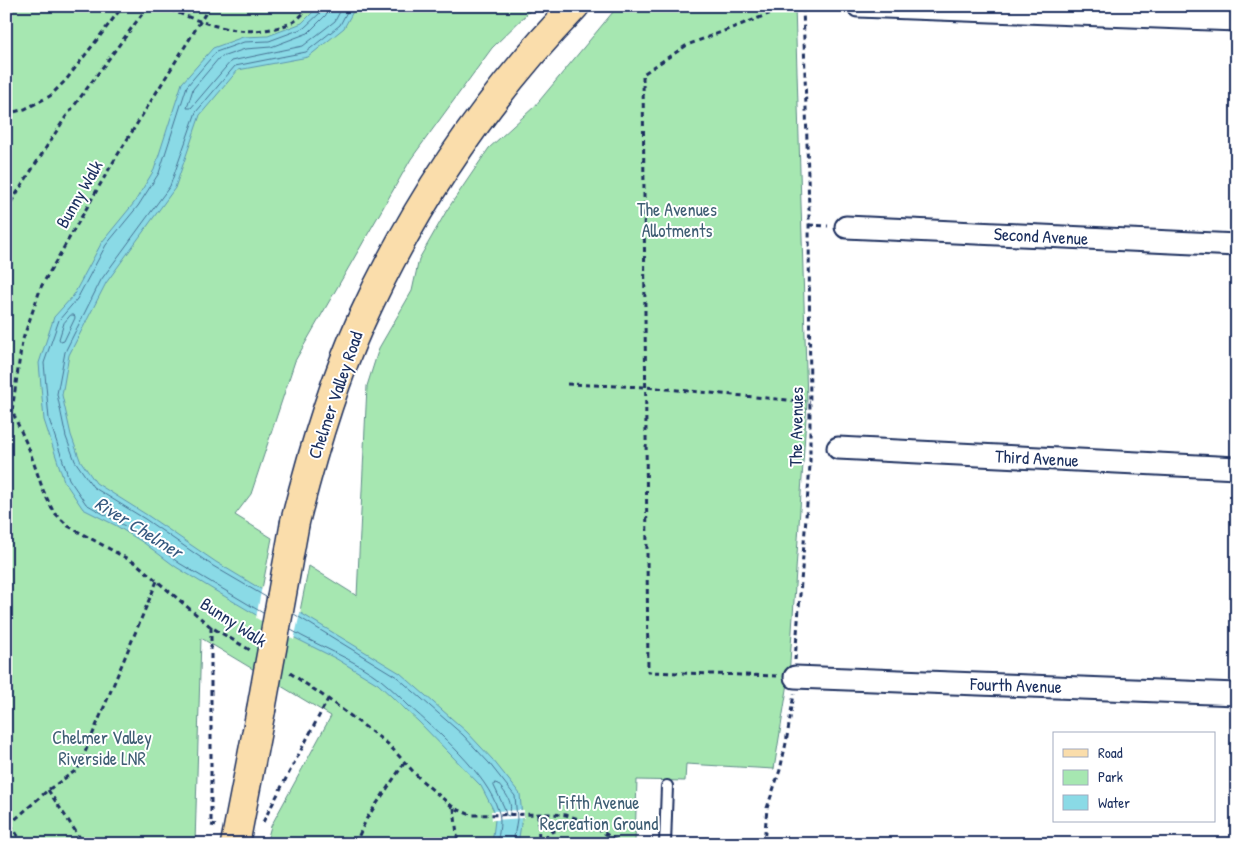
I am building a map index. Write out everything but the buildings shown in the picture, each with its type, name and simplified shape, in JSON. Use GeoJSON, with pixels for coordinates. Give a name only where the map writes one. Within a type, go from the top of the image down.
{"type":"FeatureCollection","features":[{"type":"Feature","properties":{"kind":"main road","name":"Chelmer Valley Road"},"geometry":{"type":"LineString","coordinates":[[236,837],[295,522],[306,481],[342,370],[361,322],[400,242],[439,176],[481,116],[543,39],[575,6]]}},
{"type":"Feature","properties":{"kind":"street"},"geometry":{"type":"LineString","coordinates":[[858,6],[1237,20]]}},
{"type":"Feature","properties":{"kind":"street","name":"Second Avenue"},"geometry":{"type":"LineString","coordinates":[[846,228],[1237,245]]}},
{"type":"Feature","properties":{"kind":"street","name":"Third Avenue"},"geometry":{"type":"LineString","coordinates":[[838,448],[1237,468]]}},
{"type":"Feature","properties":{"kind":"street","name":"Fourth Avenue"},"geometry":{"type":"LineString","coordinates":[[795,677],[1237,694]]}},
{"type":"Feature","properties":{"kind":"lane"},"geometry":{"type":"LineString","coordinates":[[664,844],[667,786]]}},
{"type":"Feature","properties":{"kind":"path"},"geometry":{"type":"LineString","coordinates":[[6,114],[25,109],[50,96],[66,80],[123,6]]}},
{"type":"Feature","properties":{"kind":"path"},"geometry":{"type":"LineString","coordinates":[[6,210],[65,118],[148,6]]}},
{"type":"Feature","properties":{"kind":"path"},"geometry":{"type":"LineString","coordinates":[[162,6],[200,23],[231,30],[262,32],[294,21],[311,6]]}},
{"type":"Feature","properties":{"kind":"path","name":"Bunny Walk"},"geometry":{"type":"LineString","coordinates":[[210,6],[112,164],[42,287],[22,342],[10,412],[30,449],[43,490],[53,511],[68,526],[137,564],[211,627],[251,650]]}},
{"type":"Feature","properties":{"kind":"path"},"geometry":{"type":"LineString","coordinates":[[790,6],[687,45],[643,74],[645,387],[648,672],[795,677]]}},
{"type":"Feature","properties":{"kind":"path","name":"The Avenues"},"geometry":{"type":"LineString","coordinates":[[764,844],[767,808],[780,770],[792,715],[810,465],[809,210],[803,6]]}},
{"type":"Feature","properties":{"kind":"path"},"geometry":{"type":"LineString","coordinates":[[567,384],[645,387],[810,402]]}},
{"type":"Feature","properties":{"kind":"path"},"geometry":{"type":"LineString","coordinates":[[6,400],[10,412],[6,423]]}},
{"type":"Feature","properties":{"kind":"path"},"geometry":{"type":"LineString","coordinates":[[6,408],[10,412]]}},
{"type":"Feature","properties":{"kind":"path"},"geometry":{"type":"LineString","coordinates":[[6,834],[10,824],[48,790],[78,769],[157,581]]}},
{"type":"Feature","properties":{"kind":"path"},"geometry":{"type":"LineString","coordinates":[[211,627],[211,824],[236,837],[257,833],[328,699]]}},
{"type":"Feature","properties":{"kind":"path"},"geometry":{"type":"LineString","coordinates":[[283,669],[328,699],[388,744],[421,780],[454,808],[471,815],[566,815],[588,822],[621,844]]}},
{"type":"Feature","properties":{"kind":"path"},"geometry":{"type":"LineString","coordinates":[[355,844],[367,818],[405,762]]}},
{"type":"Feature","properties":{"kind":"path"},"geometry":{"type":"LineString","coordinates":[[48,790],[84,844]]}},
{"type":"Feature","properties":{"kind":"path"},"geometry":{"type":"LineString","coordinates":[[454,808],[458,844]]}},
{"type":"Feature","properties":{"kind":"path"},"geometry":{"type":"LineString","coordinates":[[537,814],[538,843]]}},
{"type":"Feature","properties":{"kind":"path"},"geometry":{"type":"LineString","coordinates":[[6,817],[23,844]]}},
{"type":"Feature","properties":{"kind":"path"},"geometry":{"type":"LineString","coordinates":[[538,843],[551,832],[588,822]]}},
{"type":"Feature","properties":{"kind":"green space"},"geometry":{"type":"Polygon","coordinates":[[[6,6],[535,6],[492,48],[411,159],[295,361],[251,494],[235,515],[272,538],[262,589],[300,611],[309,566],[357,596],[367,386],[379,348],[412,291],[419,259],[447,210],[489,148],[535,106],[618,6],[795,6],[807,402],[789,677],[774,769],[686,764],[685,781],[637,780],[635,841],[643,844],[266,844],[271,826],[331,716],[201,638],[195,844],[6,844],[6,429],[9,428],[6,412],[6,6]]]}},
{"type":"Feature","properties":{"kind":"water","name":"River Chelmer"},"geometry":{"type":"Polygon","coordinates":[[[319,6],[356,6],[344,28],[308,57],[238,70],[200,115],[175,188],[106,283],[69,355],[62,395],[71,435],[80,460],[96,483],[216,562],[400,673],[467,732],[493,760],[520,794],[522,818],[518,844],[492,844],[495,820],[494,811],[481,786],[419,722],[378,684],[214,590],[176,567],[144,543],[115,525],[83,509],[64,481],[44,420],[39,363],[54,317],[73,296],[102,242],[134,203],[154,170],[182,83],[213,48],[243,37],[268,36],[302,23],[319,6]]]}},
{"type":"Feature","properties":{"kind":"pier"},"geometry":{"type":"Polygon","coordinates":[[[262,586],[301,609],[294,640],[256,618],[262,586]]]}},
{"type":"Feature","properties":{"kind":"pier"},"geometry":{"type":"Polygon","coordinates":[[[524,810],[524,818],[492,820],[491,811],[524,810]]]}},
{"type":"Feature","properties":{"kind":"park label","name":"The Avenues Allotments"},"geometry":{"type":"Point","coordinates":[677,219]}},
{"type":"Feature","properties":{"kind":"park label","name":"Chelmer Valley Riverside LNR"},"geometry":{"type":"Point","coordinates":[102,748]}},
{"type":"Feature","properties":{"kind":"park label","name":"Fifth Avenue Recreation Ground"},"geometry":{"type":"Point","coordinates":[599,812]}}]}
